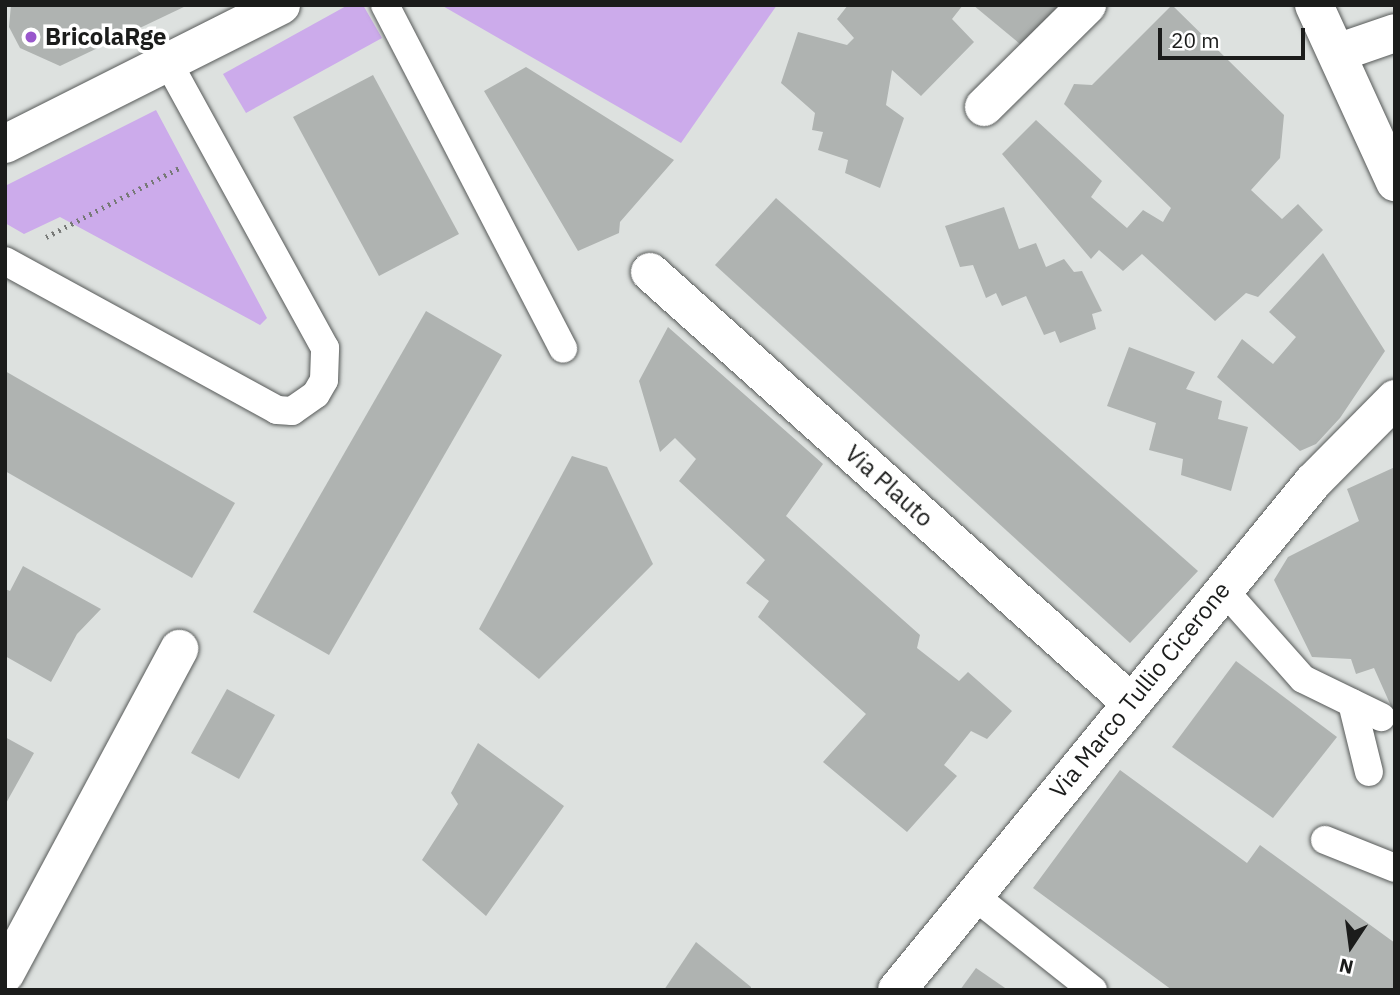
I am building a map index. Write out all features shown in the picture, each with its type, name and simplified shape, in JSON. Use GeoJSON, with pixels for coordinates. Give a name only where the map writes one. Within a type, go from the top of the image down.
{"type":"FeatureCollection","features":[{"type":"Feature","properties":{"kind":"street"},"geometry":{"type":"LineString","coordinates":[[5,145],[281,5]]}},
{"type":"Feature","properties":{"kind":"street"},"geometry":{"type":"LineString","coordinates":[[984,107],[1087,5]]}},
{"type":"Feature","properties":{"kind":"street"},"geometry":{"type":"LineString","coordinates":[[1314,5],[1395,182]]}},
{"type":"Feature","properties":{"kind":"street"},"geometry":{"type":"LineString","coordinates":[[1337,53],[1395,33]]}},
{"type":"Feature","properties":{"kind":"street","name":"Via Plauto"},"geometry":{"type":"LineString","coordinates":[[650,272],[1129,701]]}},
{"type":"Feature","properties":{"kind":"street","name":"Via Marco Tullio Cicerone"},"geometry":{"type":"LineString","coordinates":[[897,990],[1129,701],[1313,482],[1395,399]]}},
{"type":"Feature","properties":{"kind":"street"},"geometry":{"type":"LineString","coordinates":[[5,974],[179,649]]}},
{"type":"Feature","properties":{"kind":"lane"},"geometry":{"type":"LineString","coordinates":[[385,5],[563,349]]}},
{"type":"Feature","properties":{"kind":"lane"},"geometry":{"type":"LineString","coordinates":[[5,261],[277,410],[299,408],[324,380],[324,348],[168,62]]}},
{"type":"Feature","properties":{"kind":"lane"},"geometry":{"type":"LineString","coordinates":[[1223,589],[1303,679],[1381,717]]}},
{"type":"Feature","properties":{"kind":"lane"},"geometry":{"type":"LineString","coordinates":[[1352,703],[1369,772]]}},
{"type":"Feature","properties":{"kind":"lane"},"geometry":{"type":"LineString","coordinates":[[1325,840],[1395,868]]}},
{"type":"Feature","properties":{"kind":"lane"},"geometry":{"type":"LineString","coordinates":[[973,894],[1093,990]]}},
{"type":"Feature","properties":{"kind":"path"},"geometry":{"type":"LineString","coordinates":[[39,241],[216,149]]}},
{"type":"Feature","properties":{"kind":"shaded area"},"geometry":{"type":"Polygon","coordinates":[[[348,5],[363,5],[382,38],[246,113],[223,74],[348,5]]]}},
{"type":"Feature","properties":{"kind":"shaded area"},"geometry":{"type":"Polygon","coordinates":[[[441,5],[777,5],[681,143],[441,5]]]}},
{"type":"Feature","properties":{"kind":"shaded area"},"geometry":{"type":"Polygon","coordinates":[[[156,110],[267,318],[260,325],[60,217],[24,234],[5,223],[5,186],[156,110]]]}},
{"type":"Feature","properties":{"kind":"building"},"geometry":{"type":"Polygon","coordinates":[[[11,5],[188,5],[60,66],[20,48],[9,27],[11,5]]]}},
{"type":"Feature","properties":{"kind":"building"},"geometry":{"type":"Polygon","coordinates":[[[848,5],[963,5],[952,19],[974,42],[921,96],[892,70],[886,105],[904,118],[880,188],[845,173],[848,160],[818,150],[823,132],[812,130],[815,113],[781,83],[798,32],[847,45],[854,38],[837,19],[848,5]]]}},
{"type":"Feature","properties":{"kind":"building"},"geometry":{"type":"Polygon","coordinates":[[[973,5],[1067,5],[1026,49],[973,5]]]}},
{"type":"Feature","properties":{"kind":"building"},"geometry":{"type":"Polygon","coordinates":[[[1172,5],[1284,115],[1280,158],[1251,190],[1282,219],[1298,204],[1323,230],[1258,297],[1246,293],[1215,321],[1142,254],[1123,271],[1099,250],[1091,259],[1002,154],[1036,120],[1102,181],[1091,197],[1127,228],[1143,210],[1163,222],[1171,208],[1064,104],[1074,84],[1092,85],[1172,5]]]}},
{"type":"Feature","properties":{"kind":"building"},"geometry":{"type":"Polygon","coordinates":[[[526,67],[674,160],[620,222],[619,233],[578,251],[484,91],[526,67]]]}},
{"type":"Feature","properties":{"kind":"building"},"geometry":{"type":"Polygon","coordinates":[[[373,75],[459,234],[379,276],[293,117],[373,75]]]}},
{"type":"Feature","properties":{"kind":"building"},"geometry":{"type":"Polygon","coordinates":[[[776,198],[1198,571],[1130,643],[715,265],[776,198]]]}},
{"type":"Feature","properties":{"kind":"building"},"geometry":{"type":"Polygon","coordinates":[[[1004,207],[1019,249],[1036,243],[1046,267],[1064,259],[1074,272],[1082,271],[1102,311],[1092,314],[1096,329],[1060,343],[1055,331],[1044,335],[1026,296],[1002,306],[996,293],[986,298],[973,265],[960,267],[945,226],[1004,207]]]}},
{"type":"Feature","properties":{"kind":"building"},"geometry":{"type":"Polygon","coordinates":[[[1323,253],[1385,351],[1340,418],[1316,444],[1300,451],[1217,377],[1242,339],[1273,364],[1296,337],[1269,312],[1323,253]]]}},
{"type":"Feature","properties":{"kind":"building"},"geometry":{"type":"Polygon","coordinates":[[[426,311],[502,355],[329,655],[253,612],[426,311]]]}},
{"type":"Feature","properties":{"kind":"building"},"geometry":{"type":"Polygon","coordinates":[[[668,327],[823,464],[786,516],[920,635],[917,648],[959,681],[968,672],[1012,711],[987,739],[971,731],[944,765],[957,776],[907,832],[823,762],[866,714],[758,617],[769,601],[746,583],[765,560],[679,481],[696,459],[675,438],[660,452],[639,381],[668,327]]]}},
{"type":"Feature","properties":{"kind":"building"},"geometry":{"type":"Polygon","coordinates":[[[1129,347],[1195,372],[1186,389],[1222,401],[1218,419],[1248,427],[1231,491],[1181,475],[1183,459],[1149,450],[1156,423],[1107,406],[1129,347]]]}},
{"type":"Feature","properties":{"kind":"building"},"geometry":{"type":"Polygon","coordinates":[[[5,371],[235,503],[192,578],[5,471],[5,371]]]}},
{"type":"Feature","properties":{"kind":"building"},"geometry":{"type":"Polygon","coordinates":[[[572,456],[607,467],[653,564],[539,679],[479,629],[572,456]]]}},
{"type":"Feature","properties":{"kind":"building"},"geometry":{"type":"Polygon","coordinates":[[[1395,467],[1395,715],[1374,668],[1356,674],[1351,659],[1312,657],[1274,580],[1288,557],[1359,521],[1347,489],[1395,467]]]}},
{"type":"Feature","properties":{"kind":"building"},"geometry":{"type":"Polygon","coordinates":[[[23,566],[101,609],[77,634],[51,682],[5,656],[5,589],[10,591],[23,566]]]}},
{"type":"Feature","properties":{"kind":"building"},"geometry":{"type":"Polygon","coordinates":[[[1236,661],[1337,737],[1273,818],[1172,747],[1236,661]]]}},
{"type":"Feature","properties":{"kind":"building"},"geometry":{"type":"Polygon","coordinates":[[[227,689],[275,715],[239,779],[191,753],[227,689]]]}},
{"type":"Feature","properties":{"kind":"building"},"geometry":{"type":"Polygon","coordinates":[[[5,737],[34,753],[5,805],[5,737]]]}},
{"type":"Feature","properties":{"kind":"building"},"geometry":{"type":"Polygon","coordinates":[[[478,743],[564,806],[486,916],[422,860],[458,804],[451,793],[478,743]]]}},
{"type":"Feature","properties":{"kind":"building"},"geometry":{"type":"Polygon","coordinates":[[[1120,770],[1247,863],[1260,845],[1395,943],[1395,990],[1172,990],[1033,888],[1120,770]]]}},
{"type":"Feature","properties":{"kind":"building"},"geometry":{"type":"Polygon","coordinates":[[[696,942],[751,987],[751,990],[664,990],[696,942]]]}},
{"type":"Feature","properties":{"kind":"building"},"geometry":{"type":"Polygon","coordinates":[[[976,968],[1008,990],[960,990],[976,968]]]}},
{"type":"Feature","properties":{"kind":"place","name":"BricolaRge"},"geometry":{"type":"Point","coordinates":[31,37]}}]}
